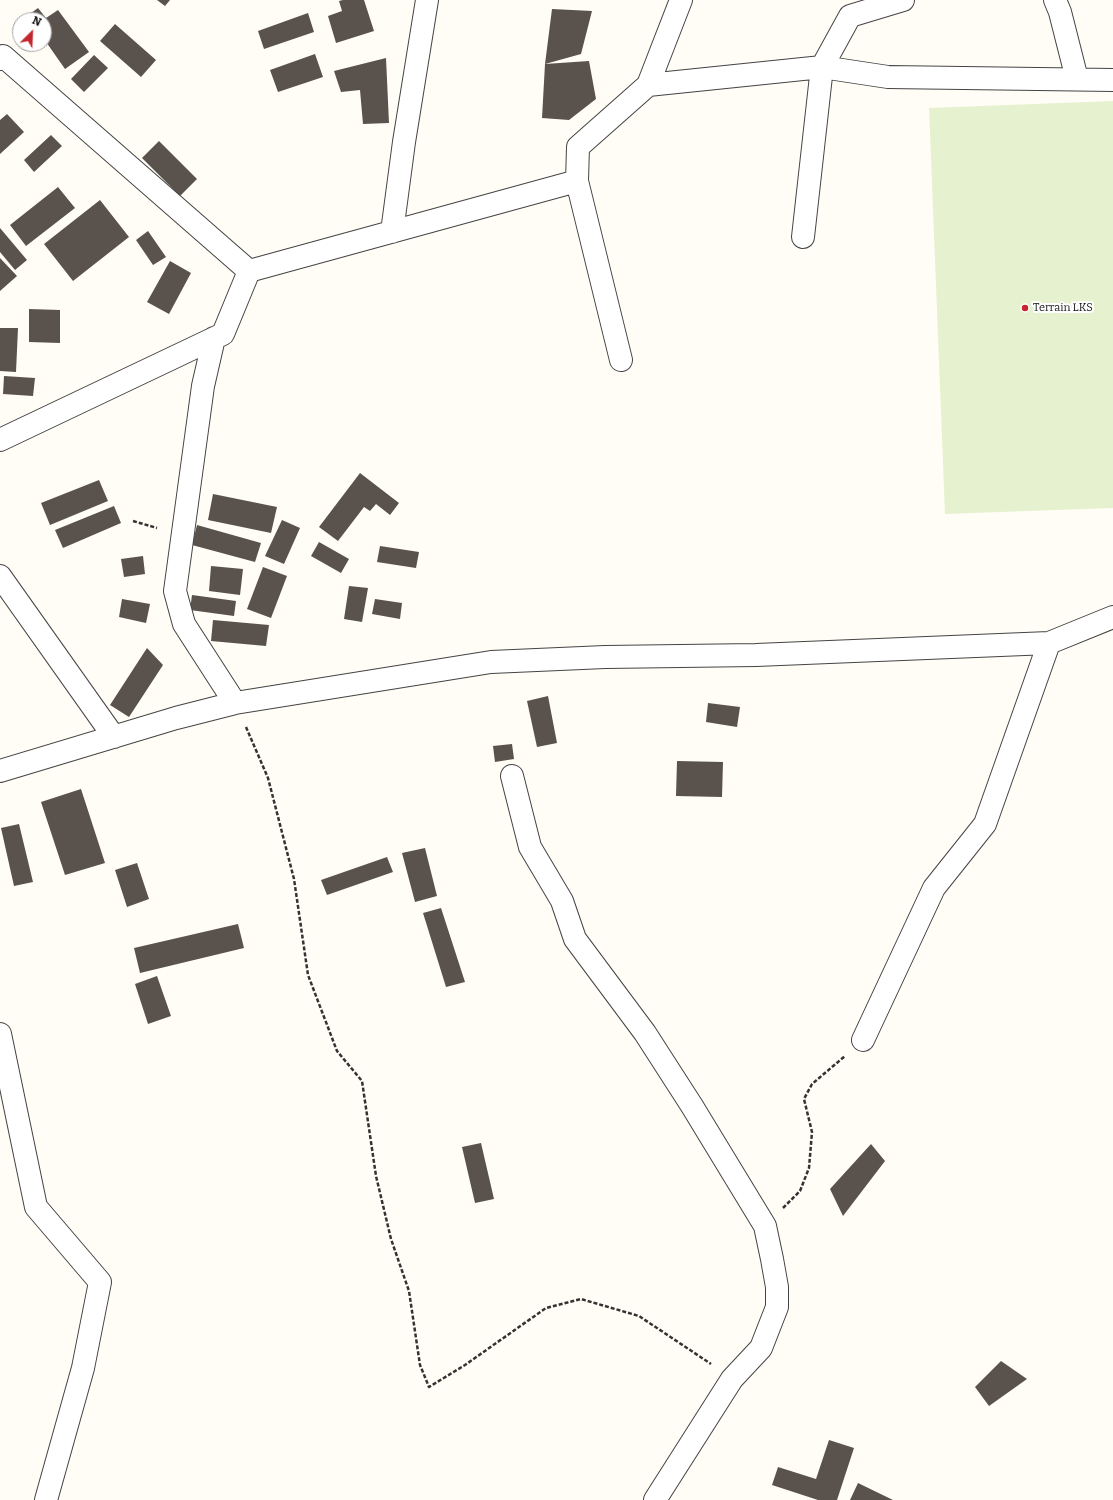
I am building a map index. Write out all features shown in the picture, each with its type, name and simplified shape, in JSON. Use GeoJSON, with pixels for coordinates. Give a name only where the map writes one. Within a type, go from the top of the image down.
{"type":"FeatureCollection","features":[{"type":"Feature","properties":{"kind":"street"},"geometry":{"type":"LineString","coordinates":[[392,232],[404,142],[427,0]]}},
{"type":"Feature","properties":{"kind":"street"},"geometry":{"type":"LineString","coordinates":[[621,360],[576,181],[578,147],[648,85],[681,0]]}},
{"type":"Feature","properties":{"kind":"street"},"geometry":{"type":"LineString","coordinates":[[803,237],[822,67],[846,8],[904,0]]}},
{"type":"Feature","properties":{"kind":"street"},"geometry":{"type":"LineString","coordinates":[[1055,0],[1060,12],[1077,79]]}},
{"type":"Feature","properties":{"kind":"street"},"geometry":{"type":"LineString","coordinates":[[1,56],[249,271]]}},
{"type":"Feature","properties":{"kind":"street"},"geometry":{"type":"LineString","coordinates":[[648,85],[822,67],[888,77],[1113,80]]}},
{"type":"Feature","properties":{"kind":"street"},"geometry":{"type":"LineString","coordinates":[[249,271],[576,181]]}},
{"type":"Feature","properties":{"kind":"street"},"geometry":{"type":"LineString","coordinates":[[0,440],[223,334],[249,271]]}},
{"type":"Feature","properties":{"kind":"street"},"geometry":{"type":"LineString","coordinates":[[214,338],[203,386],[175,591],[184,624],[235,703]]}},
{"type":"Feature","properties":{"kind":"street"},"geometry":{"type":"LineString","coordinates":[[0,576],[114,737]]}},
{"type":"Feature","properties":{"kind":"street"},"geometry":{"type":"LineString","coordinates":[[0,771],[176,718],[235,703],[491,662],[605,657],[756,655],[1049,643],[1113,617]]}},
{"type":"Feature","properties":{"kind":"street"},"geometry":{"type":"LineString","coordinates":[[863,1040],[934,888],[985,824],[1049,643]]}},
{"type":"Feature","properties":{"kind":"street"},"geometry":{"type":"LineString","coordinates":[[512,776],[530,846],[562,901],[575,939],[645,1033],[765,1226],[777,1287],[777,1308],[761,1348],[732,1379],[656,1500]]}},
{"type":"Feature","properties":{"kind":"street"},"geometry":{"type":"LineString","coordinates":[[0,1034],[36,1207],[100,1282],[83,1368],[46,1500]]}},
{"type":"Feature","properties":{"kind":"path"},"geometry":{"type":"LineString","coordinates":[[235,703],[268,778],[294,879],[308,975],[337,1051],[362,1081],[376,1176],[392,1239],[409,1291],[420,1365],[429,1387],[465,1365],[546,1308],[581,1299],[639,1316],[732,1379]]}},
{"type":"Feature","properties":{"kind":"path"},"geometry":{"type":"LineString","coordinates":[[765,1226],[800,1192],[809,1168],[812,1132],[804,1099],[812,1084],[863,1040]]}},
{"type":"Feature","properties":{"kind":"green space","name":"Terrain LKS"},"geometry":{"type":"Polygon","coordinates":[[[1113,101],[1113,508],[945,514],[929,108],[1113,101]]]}},
{"type":"Feature","properties":{"kind":"building"},"geometry":{"type":"Polygon","coordinates":[[[157,0],[170,0],[165,6],[157,0]]]}},
{"type":"Feature","properties":{"kind":"building"},"geometry":{"type":"Polygon","coordinates":[[[364,0],[374,31],[336,43],[328,16],[342,11],[339,1],[364,0]]]}},
{"type":"Feature","properties":{"kind":"building"},"geometry":{"type":"Polygon","coordinates":[[[38,8],[41,12],[32,12],[38,8]]]}},
{"type":"Feature","properties":{"kind":"building"},"geometry":{"type":"Polygon","coordinates":[[[552,9],[592,11],[581,54],[545,64],[552,9]]]}},
{"type":"Feature","properties":{"kind":"building"},"geometry":{"type":"Polygon","coordinates":[[[58,10],[89,52],[65,69],[52,50],[52,14],[58,10]]]}},
{"type":"Feature","properties":{"kind":"building"},"geometry":{"type":"Polygon","coordinates":[[[308,13],[314,32],[264,49],[258,31],[308,13]]]}},
{"type":"Feature","properties":{"kind":"building"},"geometry":{"type":"Polygon","coordinates":[[[115,24],[156,60],[141,77],[100,41],[115,24]]]}},
{"type":"Feature","properties":{"kind":"building"},"geometry":{"type":"Polygon","coordinates":[[[315,54],[323,77],[278,92],[270,70],[315,54]]]}},
{"type":"Feature","properties":{"kind":"building"},"geometry":{"type":"Polygon","coordinates":[[[94,55],[108,68],[84,92],[71,79],[94,55]]]}},
{"type":"Feature","properties":{"kind":"building"},"geometry":{"type":"Polygon","coordinates":[[[386,58],[389,123],[363,124],[360,90],[341,92],[334,71],[386,58]]]}},
{"type":"Feature","properties":{"kind":"building"},"geometry":{"type":"Polygon","coordinates":[[[589,61],[596,99],[569,120],[542,118],[545,64],[589,61]]]}},
{"type":"Feature","properties":{"kind":"building"},"geometry":{"type":"Polygon","coordinates":[[[7,114],[24,132],[0,154],[0,120],[7,114]]]}},
{"type":"Feature","properties":{"kind":"building"},"geometry":{"type":"Polygon","coordinates":[[[51,135],[62,146],[34,172],[24,160],[51,135]]]}},
{"type":"Feature","properties":{"kind":"building"},"geometry":{"type":"Polygon","coordinates":[[[159,141],[197,179],[180,196],[142,158],[159,141]]]}},
{"type":"Feature","properties":{"kind":"building"},"geometry":{"type":"Polygon","coordinates":[[[58,187],[75,208],[26,246],[10,225],[58,187]]]}},
{"type":"Feature","properties":{"kind":"building"},"geometry":{"type":"Polygon","coordinates":[[[100,200],[129,237],[73,281],[44,244],[100,200]]]}},
{"type":"Feature","properties":{"kind":"building"},"geometry":{"type":"Polygon","coordinates":[[[0,228],[27,260],[15,270],[0,252],[0,228]]]}},
{"type":"Feature","properties":{"kind":"building"},"geometry":{"type":"Polygon","coordinates":[[[148,231],[166,257],[153,265],[136,240],[148,231]]]}},
{"type":"Feature","properties":{"kind":"building"},"geometry":{"type":"Polygon","coordinates":[[[0,258],[17,276],[0,291],[0,258]]]}},
{"type":"Feature","properties":{"kind":"building"},"geometry":{"type":"Polygon","coordinates":[[[170,261],[191,273],[169,314],[147,302],[170,261]]]}},
{"type":"Feature","properties":{"kind":"building"},"geometry":{"type":"Polygon","coordinates":[[[29,309],[60,310],[60,343],[29,342],[29,309]]]}},
{"type":"Feature","properties":{"kind":"building"},"geometry":{"type":"Polygon","coordinates":[[[0,328],[18,328],[16,372],[0,371],[0,328]]]}},
{"type":"Feature","properties":{"kind":"building"},"geometry":{"type":"Polygon","coordinates":[[[4,376],[35,378],[33,396],[3,394],[4,376]]]}},
{"type":"Feature","properties":{"kind":"building"},"geometry":{"type":"Polygon","coordinates":[[[360,473],[399,503],[390,515],[376,504],[370,511],[364,507],[338,541],[319,527],[360,473]]]}},
{"type":"Feature","properties":{"kind":"building"},"geometry":{"type":"Polygon","coordinates":[[[99,480],[108,501],[50,525],[41,503],[99,480]]]}},
{"type":"Feature","properties":{"kind":"building"},"geometry":{"type":"Polygon","coordinates":[[[213,494],[277,507],[271,533],[208,520],[213,494]]]}},
{"type":"Feature","properties":{"kind":"building"},"geometry":{"type":"Polygon","coordinates":[[[114,506],[121,523],[63,548],[55,530],[114,506]]]}},
{"type":"Feature","properties":{"kind":"building"},"geometry":{"type":"Polygon","coordinates":[[[282,520],[300,528],[284,564],[265,556],[282,520]]]}},
{"type":"Feature","properties":{"kind":"building"},"geometry":{"type":"Polygon","coordinates":[[[197,525],[261,543],[255,562],[192,545],[197,525]]]}},
{"type":"Feature","properties":{"kind":"building"},"geometry":{"type":"Polygon","coordinates":[[[319,542],[349,559],[341,573],[311,556],[319,542]]]}},
{"type":"Feature","properties":{"kind":"building"},"geometry":{"type":"Polygon","coordinates":[[[380,546],[419,552],[416,568],[377,562],[380,546]]]}},
{"type":"Feature","properties":{"kind":"building"},"geometry":{"type":"Polygon","coordinates":[[[143,556],[145,574],[124,577],[121,559],[143,556]]]}},
{"type":"Feature","properties":{"kind":"building"},"geometry":{"type":"Polygon","coordinates":[[[211,566],[243,569],[240,595],[209,591],[211,566]]]}},
{"type":"Feature","properties":{"kind":"building"},"geometry":{"type":"Polygon","coordinates":[[[263,567],[287,576],[271,618],[247,609],[263,567]]]}},
{"type":"Feature","properties":{"kind":"building"},"geometry":{"type":"Polygon","coordinates":[[[349,586],[368,588],[362,622],[344,619],[349,586]]]}},
{"type":"Feature","properties":{"kind":"building"},"geometry":{"type":"Polygon","coordinates":[[[192,595],[236,601],[234,616],[190,610],[192,595]]]}},
{"type":"Feature","properties":{"kind":"building"},"geometry":{"type":"Polygon","coordinates":[[[122,599],[150,604],[146,623],[119,617],[122,599]]]}},
{"type":"Feature","properties":{"kind":"building"},"geometry":{"type":"Polygon","coordinates":[[[375,599],[402,603],[400,619],[372,614],[375,599]]]}},
{"type":"Feature","properties":{"kind":"building"},"geometry":{"type":"Polygon","coordinates":[[[213,620],[269,625],[266,646],[211,641],[213,620]]]}},
{"type":"Feature","properties":{"kind":"building"},"geometry":{"type":"Polygon","coordinates":[[[147,648],[163,665],[129,717],[110,705],[147,648]]]}},
{"type":"Feature","properties":{"kind":"building"},"geometry":{"type":"Polygon","coordinates":[[[548,696],[557,743],[537,747],[527,701],[548,696]]]}},
{"type":"Feature","properties":{"kind":"building"},"geometry":{"type":"Polygon","coordinates":[[[708,703],[740,707],[737,727],[706,722],[708,703]]]}},
{"type":"Feature","properties":{"kind":"building"},"geometry":{"type":"Polygon","coordinates":[[[512,744],[514,759],[495,762],[493,746],[512,744]]]}},
{"type":"Feature","properties":{"kind":"building"},"geometry":{"type":"Polygon","coordinates":[[[677,761],[723,762],[722,797],[676,796],[677,761]]]}},
{"type":"Feature","properties":{"kind":"building"},"geometry":{"type":"Polygon","coordinates":[[[81,789],[105,863],[65,875],[41,802],[81,789]]]}},
{"type":"Feature","properties":{"kind":"building"},"geometry":{"type":"Polygon","coordinates":[[[19,824],[33,882],[14,886],[1,828],[19,824]]]}},
{"type":"Feature","properties":{"kind":"building"},"geometry":{"type":"Polygon","coordinates":[[[425,848],[437,896],[415,902],[402,853],[425,848]]]}},
{"type":"Feature","properties":{"kind":"building"},"geometry":{"type":"Polygon","coordinates":[[[387,857],[393,872],[327,895],[321,880],[387,857]]]}},
{"type":"Feature","properties":{"kind":"building"},"geometry":{"type":"Polygon","coordinates":[[[137,863],[149,899],[127,907],[115,870],[137,863]]]}},
{"type":"Feature","properties":{"kind":"building"},"geometry":{"type":"Polygon","coordinates":[[[441,908],[465,982],[446,987],[423,913],[441,908]]]}},
{"type":"Feature","properties":{"kind":"building"},"geometry":{"type":"Polygon","coordinates":[[[238,924],[244,948],[140,973],[134,948],[238,924]]]}},
{"type":"Feature","properties":{"kind":"building"},"geometry":{"type":"Polygon","coordinates":[[[157,976],[171,1016],[148,1024],[135,984],[157,976]]]}},
{"type":"Feature","properties":{"kind":"building"},"geometry":{"type":"Polygon","coordinates":[[[481,1143],[494,1199],[475,1203],[462,1147],[481,1143]]]}},
{"type":"Feature","properties":{"kind":"building"},"geometry":{"type":"Polygon","coordinates":[[[871,1144],[885,1161],[843,1216],[830,1189],[871,1144]]]}},
{"type":"Feature","properties":{"kind":"building"},"geometry":{"type":"Polygon","coordinates":[[[1001,1361],[1027,1379],[989,1406],[975,1387],[1001,1361]]]}},
{"type":"Feature","properties":{"kind":"building"},"geometry":{"type":"Polygon","coordinates":[[[829,1440],[854,1448],[837,1500],[818,1500],[772,1485],[778,1467],[816,1479],[829,1440]]]}},
{"type":"Feature","properties":{"kind":"building"},"geometry":{"type":"Polygon","coordinates":[[[858,1483],[893,1500],[850,1500],[858,1483]]]}},
{"type":"Feature","properties":{"kind":"place","name":"Terrain LKS"},"geometry":{"type":"Point","coordinates":[1025,308]}}]}
